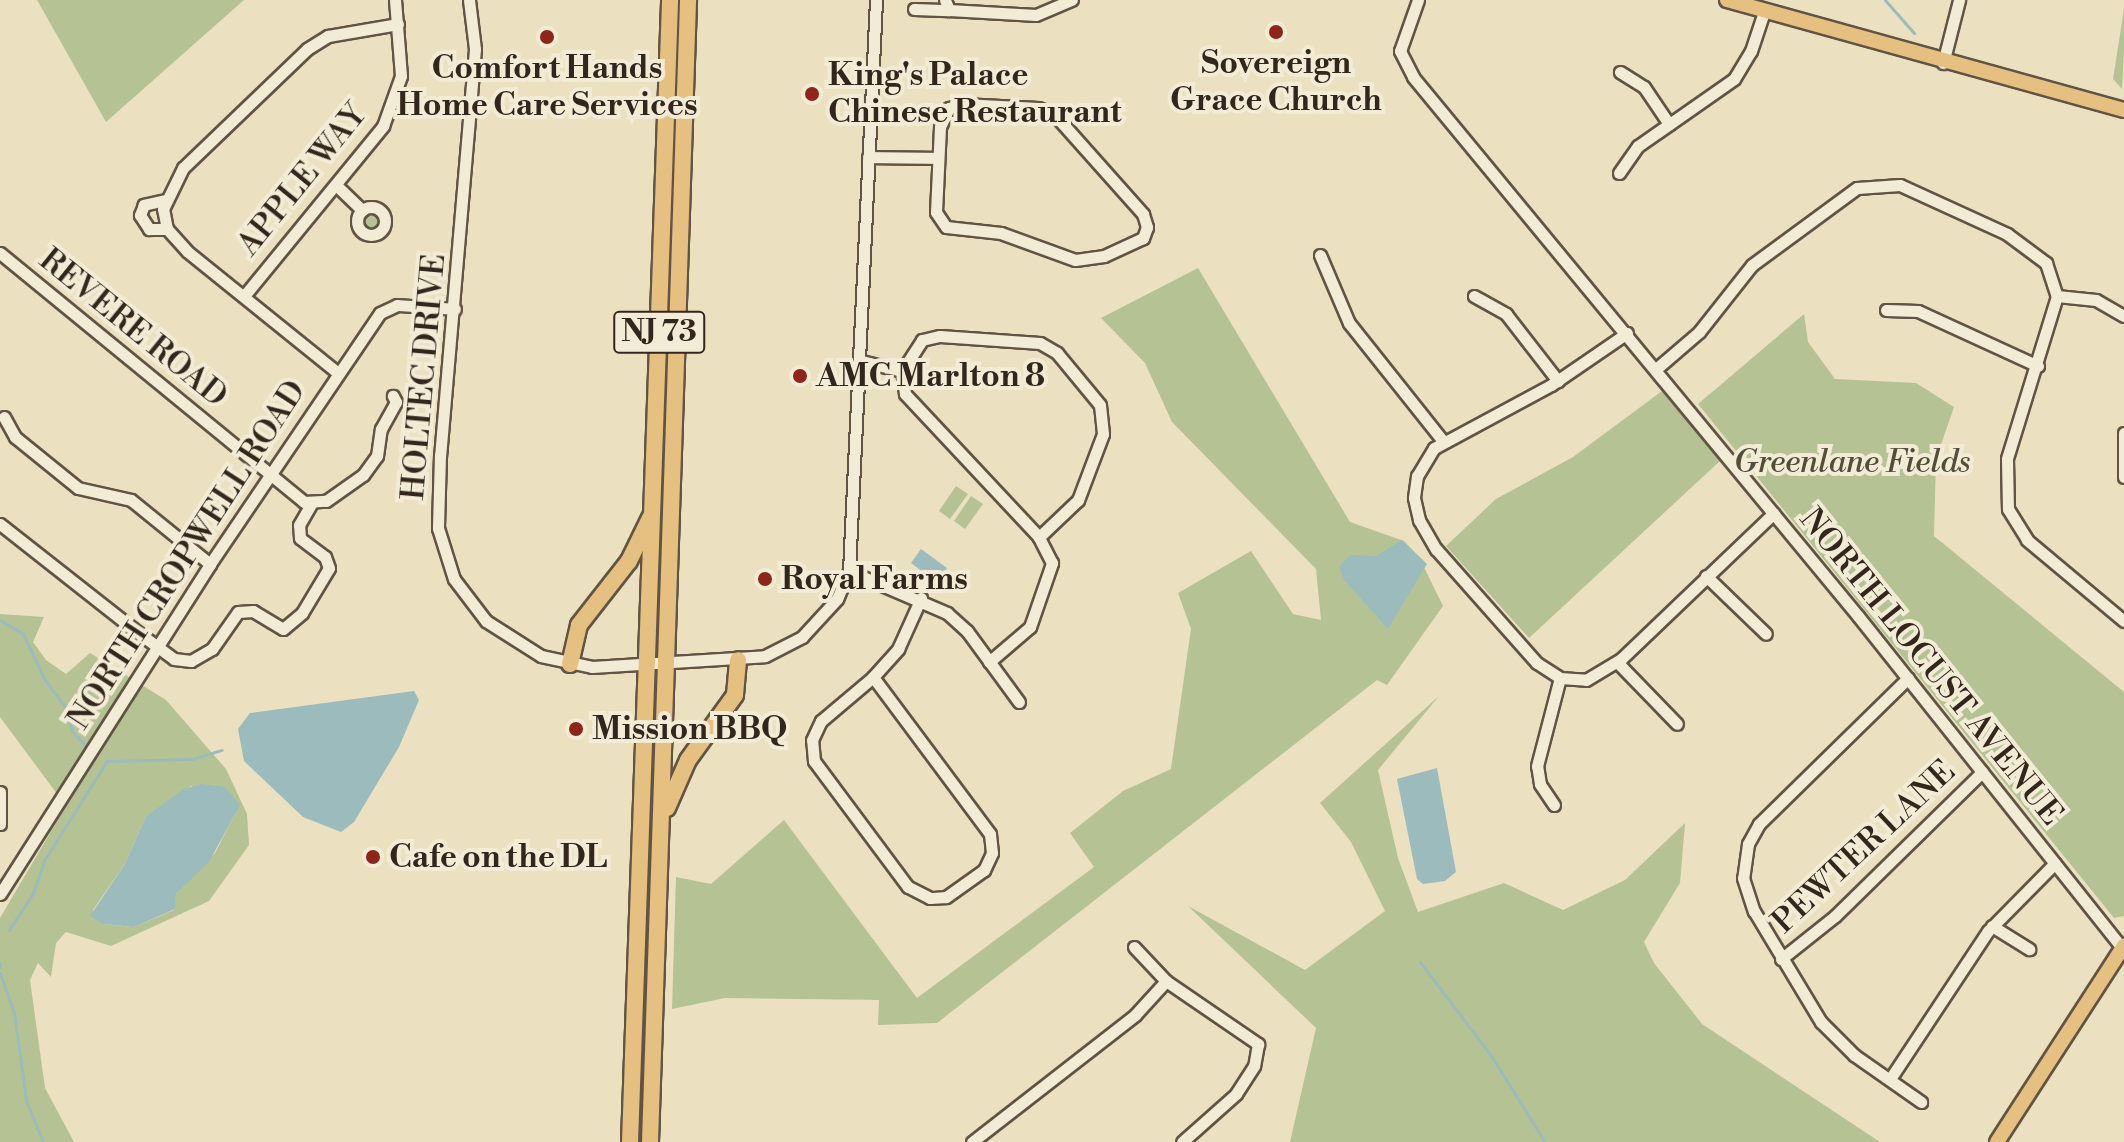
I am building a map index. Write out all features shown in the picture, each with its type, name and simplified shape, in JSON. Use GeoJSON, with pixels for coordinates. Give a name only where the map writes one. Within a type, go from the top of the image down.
{"type":"FeatureCollection","features":[{"type":"Feature","properties":{"kind":"highway","name":"NJ 73"},"geometry":{"type":"LineString","coordinates":[[630,1142],[670,0]]}},
{"type":"Feature","properties":{"kind":"highway","name":"NJ 73"},"geometry":{"type":"LineString","coordinates":[[650,1142],[688,0]]}},
{"type":"Feature","properties":{"kind":"highway"},"geometry":{"type":"LineString","coordinates":[[570,664],[579,625],[629,561],[652,513]]}},
{"type":"Feature","properties":{"kind":"highway"},"geometry":{"type":"LineString","coordinates":[[660,852],[672,793],[688,760],[730,706],[738,660]]}},
{"type":"Feature","properties":{"kind":"main road"},"geometry":{"type":"LineString","coordinates":[[1727,0],[1943,63],[2124,110]]}},
{"type":"Feature","properties":{"kind":"main road"},"geometry":{"type":"LineString","coordinates":[[1997,1142],[2123,948]]}},
{"type":"Feature","properties":{"kind":"street","name":"APPLE WAY"},"geometry":{"type":"LineString","coordinates":[[244,296],[368,150],[389,114],[401,76],[395,0]]}},
{"type":"Feature","properties":{"kind":"street","name":"HOLTEC DRIVE"},"geometry":{"type":"LineString","coordinates":[[469,0],[475,49],[437,492],[447,563],[474,609],[499,632],[541,656],[570,664],[738,660],[765,656],[802,637],[837,599],[849,571]]}},
{"type":"Feature","properties":{"kind":"street"},"geometry":{"type":"LineString","coordinates":[[876,0],[849,571],[921,598],[961,624],[1019,702]]}},
{"type":"Feature","properties":{"kind":"street"},"geometry":{"type":"LineString","coordinates":[[914,9],[947,5],[1036,15],[1072,0]]}},
{"type":"Feature","properties":{"kind":"street","name":"NORTH LOCUST AVENUE"},"geometry":{"type":"LineString","coordinates":[[1418,0],[1401,39],[1404,64],[1774,513],[2123,948]]}},
{"type":"Feature","properties":{"kind":"street"},"geometry":{"type":"LineString","coordinates":[[1943,63],[1959,0]]}},
{"type":"Feature","properties":{"kind":"street"},"geometry":{"type":"LineString","coordinates":[[1619,173],[1638,146],[1734,79],[1751,51],[1764,12]]}},
{"type":"Feature","properties":{"kind":"street"},"geometry":{"type":"LineString","coordinates":[[167,229],[165,200],[183,168],[307,49],[340,33],[398,24]]}},
{"type":"Feature","properties":{"kind":"street"},"geometry":{"type":"LineString","coordinates":[[1620,72],[1647,90],[1669,124]]}},
{"type":"Feature","properties":{"kind":"street"},"geometry":{"type":"LineString","coordinates":[[949,108],[1047,110],[1138,207],[1146,233],[1113,253],[1075,260],[1001,233],[946,227],[936,212],[938,158],[941,119],[949,108]]}},
{"type":"Feature","properties":{"kind":"street"},"geometry":{"type":"LineString","coordinates":[[868,157],[938,158]]}},
{"type":"Feature","properties":{"kind":"street"},"geometry":{"type":"LineString","coordinates":[[1656,369],[1699,332],[1752,265],[1846,194],[1867,184],[1910,189],[2018,240],[2046,263],[2057,296],[2007,459],[2004,485],[2008,509],[2027,540],[2124,621]]}},
{"type":"Feature","properties":{"kind":"street"},"geometry":{"type":"LineString","coordinates":[[337,186],[362,210]]}},
{"type":"Feature","properties":{"kind":"street"},"geometry":{"type":"LineString","coordinates":[[165,200],[149,202],[140,215],[149,229],[167,229],[338,373]]}},
{"type":"Feature","properties":{"kind":"street","name":"REVERE ROAD"},"geometry":{"type":"LineString","coordinates":[[0,253],[270,474],[311,504]]}},
{"type":"Feature","properties":{"kind":"street"},"geometry":{"type":"LineString","coordinates":[[1320,255],[1349,323],[1443,441]]}},
{"type":"Feature","properties":{"kind":"street"},"geometry":{"type":"LineString","coordinates":[[1474,296],[1506,314],[1558,381]]}},
{"type":"Feature","properties":{"kind":"street"},"geometry":{"type":"LineString","coordinates":[[2057,296],[2096,300],[2124,316]]}},
{"type":"Feature","properties":{"kind":"street","name":"NORTH CROPWELL ROAD"},"geometry":{"type":"LineString","coordinates":[[0,894],[210,564],[380,313],[397,305],[455,309]]}},
{"type":"Feature","properties":{"kind":"street"},"geometry":{"type":"LineString","coordinates":[[1886,310],[1918,311],[2038,366]]}},
{"type":"Feature","properties":{"kind":"street"},"geometry":{"type":"LineString","coordinates":[[1627,333],[1558,381],[1443,441],[1427,456],[1414,487],[1423,530],[1528,654],[1560,678],[1586,680],[1617,662],[1774,513]]}},
{"type":"Feature","properties":{"kind":"street"},"geometry":{"type":"LineString","coordinates":[[989,662],[1030,627],[1051,571],[1039,537],[911,404],[902,371],[914,347],[940,336],[1031,341],[1057,353],[1100,405],[1104,425],[1078,500],[1039,537]]}},
{"type":"Feature","properties":{"kind":"street"},"geometry":{"type":"LineString","coordinates":[[861,361],[902,371]]}},
{"type":"Feature","properties":{"kind":"street"},"geometry":{"type":"LineString","coordinates":[[0,524],[174,659],[197,661],[212,649],[238,612],[253,611],[278,629],[293,623],[329,568],[325,557],[304,543],[298,531],[311,504],[348,488],[373,463],[381,429],[396,402],[393,396]]}},
{"type":"Feature","properties":{"kind":"street"},"geometry":{"type":"LineString","coordinates":[[4,417],[15,437],[78,488],[131,500],[210,564]]}},
{"type":"Feature","properties":{"kind":"street"},"geometry":{"type":"LineString","coordinates":[[2124,433],[2124,477]]}},
{"type":"Feature","properties":{"kind":"street"},"geometry":{"type":"LineString","coordinates":[[1706,576],[1766,634]]}},
{"type":"Feature","properties":{"kind":"street"},"geometry":{"type":"LineString","coordinates":[[873,677],[990,834],[992,853],[984,870],[946,897],[930,898],[908,887],[814,761],[812,740],[821,721],[873,677],[898,649],[921,598]]}},
{"type":"Feature","properties":{"kind":"street"},"geometry":{"type":"LineString","coordinates":[[1617,662],[1677,724]]}},
{"type":"Feature","properties":{"kind":"street"},"geometry":{"type":"LineString","coordinates":[[1554,805],[1540,784],[1537,766],[1560,678]]}},
{"type":"Feature","properties":{"kind":"street"},"geometry":{"type":"LineString","coordinates":[[1908,678],[1768,815],[1748,844],[1745,890],[1781,959],[1828,1031],[1921,1102]]}},
{"type":"Feature","properties":{"kind":"street","name":"PEWTER LANE"},"geometry":{"type":"LineString","coordinates":[[1781,959],[1835,916],[1982,772]]}},
{"type":"Feature","properties":{"kind":"street"},"geometry":{"type":"LineString","coordinates":[[0,792],[0,824]]}},
{"type":"Feature","properties":{"kind":"street"},"geometry":{"type":"LineString","coordinates":[[1890,1079],[1992,926],[2055,863]]}},
{"type":"Feature","properties":{"kind":"street"},"geometry":{"type":"LineString","coordinates":[[1992,926],[2029,949]]}},
{"type":"Feature","properties":{"kind":"street"},"geometry":{"type":"LineString","coordinates":[[1134,947],[1166,981],[1258,1044],[1252,1070],[1223,1109],[1182,1142]]}},
{"type":"Feature","properties":{"kind":"street"},"geometry":{"type":"LineString","coordinates":[[972,1142],[1135,1015],[1166,981]]}},
{"type":"Feature","properties":{"kind":"green space"},"geometry":{"type":"Polygon","coordinates":[[[37,0],[244,0],[106,122],[37,0]]]}},
{"type":"Feature","properties":{"kind":"green space"},"geometry":{"type":"Polygon","coordinates":[[[2124,9],[2124,50],[2122,89],[2113,79],[2124,9]]]}},
{"type":"Feature","properties":{"kind":"green space"},"geometry":{"type":"Polygon","coordinates":[[[371,207],[381,211],[385,221],[381,231],[371,235],[361,231],[357,221],[361,211],[371,207]]]}},
{"type":"Feature","properties":{"kind":"green space"},"geometry":{"type":"Polygon","coordinates":[[[1198,268],[1350,522],[1404,541],[1419,557],[1443,606],[1387,685],[1377,680],[937,1023],[878,1025],[879,1000],[725,998],[672,1009],[676,877],[711,884],[784,820],[917,998],[1094,867],[1070,833],[1123,791],[1171,769],[1191,629],[1178,593],[1251,551],[1293,614],[1321,620],[1316,569],[1172,422],[1145,363],[1101,318],[1198,268]]]}},
{"type":"Feature","properties":{"kind":"green space","name":"Greenlane Fields"},"geometry":{"type":"Polygon","coordinates":[[[1804,314],[1808,342],[1835,379],[1916,383],[1954,407],[1936,459],[1934,536],[2124,692],[2124,916],[2114,918],[1698,404],[1804,314]]]}},
{"type":"Feature","properties":{"kind":"green space"},"geometry":{"type":"Polygon","coordinates":[[[1662,391],[1720,461],[1529,638],[1446,546],[1496,499],[1573,457],[1662,391]]]}},
{"type":"Feature","properties":{"kind":"green space"},"geometry":{"type":"Polygon","coordinates":[[[956,486],[968,494],[950,519],[939,511],[956,486]]]}},
{"type":"Feature","properties":{"kind":"green space"},"geometry":{"type":"Polygon","coordinates":[[[971,496],[983,504],[965,529],[954,521],[971,496]]]}},
{"type":"Feature","properties":{"kind":"green space"},"geometry":{"type":"Polygon","coordinates":[[[0,614],[44,617],[33,642],[46,660],[66,674],[90,653],[166,700],[226,769],[247,814],[249,845],[209,901],[111,946],[66,932],[56,943],[51,977],[38,963],[30,980],[45,1088],[74,1142],[0,1142],[0,918],[66,806],[0,717],[0,614]],[[191,786],[146,816],[125,864],[93,910],[103,924],[134,927],[174,910],[176,894],[215,853],[238,808],[191,786]]]}},
{"type":"Feature","properties":{"kind":"green space"},"geometry":{"type":"Polygon","coordinates":[[[1439,696],[1378,770],[1398,858],[1418,912],[1504,883],[1563,910],[1625,880],[1685,823],[1680,883],[1644,942],[1654,963],[1702,1024],[1880,1142],[1290,1142],[1316,1028],[1188,906],[1305,970],[1385,911],[1351,842],[1320,803],[1439,696]]]}},
{"type":"Feature","properties":{"kind":"water"},"geometry":{"type":"Polygon","coordinates":[[[1402,540],[1427,564],[1388,629],[1344,580],[1339,567],[1350,555],[1376,556],[1402,540]]]}},
{"type":"Feature","properties":{"kind":"water"},"geometry":{"type":"Polygon","coordinates":[[[921,549],[947,568],[936,582],[911,563],[921,549]]]}},
{"type":"Feature","properties":{"kind":"water"},"geometry":{"type":"Polygon","coordinates":[[[414,691],[419,700],[399,747],[354,822],[341,832],[303,817],[244,761],[238,729],[250,713],[414,691]]]}},
{"type":"Feature","properties":{"kind":"water"},"geometry":{"type":"Polygon","coordinates":[[[1437,768],[1456,872],[1445,881],[1423,884],[1417,879],[1397,779],[1437,768]]]}},
{"type":"Feature","properties":{"kind":"water"},"geometry":{"type":"Polygon","coordinates":[[[201,784],[225,787],[240,805],[209,862],[176,894],[175,909],[134,927],[103,924],[90,916],[125,864],[146,816],[184,789],[201,784]]]}},
{"type":"Feature","properties":{"kind":"waterway"},"geometry":{"type":"LineString","coordinates":[[1885,0],[1914,33]]}},
{"type":"Feature","properties":{"kind":"waterway"},"geometry":{"type":"LineString","coordinates":[[0,620],[23,634],[45,680],[66,708],[72,731],[86,746]]}},
{"type":"Feature","properties":{"kind":"waterway"},"geometry":{"type":"LineString","coordinates":[[107,761],[192,759],[222,750]]}},
{"type":"Feature","properties":{"kind":"waterway"},"geometry":{"type":"LineString","coordinates":[[9,930],[33,893],[45,859],[107,761]]}},
{"type":"Feature","properties":{"kind":"waterway"},"geometry":{"type":"LineString","coordinates":[[1420,962],[1492,1057],[1545,1142]]}},
{"type":"Feature","properties":{"kind":"waterway"},"geometry":{"type":"LineString","coordinates":[[0,973],[14,1013],[26,1100],[43,1142]]}},
{"type":"Feature","properties":{"kind":"place","name":"Sovereign Grace Church"},"geometry":{"type":"Point","coordinates":[1276,32]}},
{"type":"Feature","properties":{"kind":"place","name":"Comfort Hands Home Care Services"},"geometry":{"type":"Point","coordinates":[547,37]}},
{"type":"Feature","properties":{"kind":"place","name":"King's Palace Chinese Restaurant"},"geometry":{"type":"Point","coordinates":[812,94]}},
{"type":"Feature","properties":{"kind":"place","name":"AMC Marlton 8"},"geometry":{"type":"Point","coordinates":[800,376]}},
{"type":"Feature","properties":{"kind":"place","name":"Royal Farms"},"geometry":{"type":"Point","coordinates":[765,579]}},
{"type":"Feature","properties":{"kind":"place","name":"Mission BBQ"},"geometry":{"type":"Point","coordinates":[576,729]}},
{"type":"Feature","properties":{"kind":"place","name":"Cafe on the DL"},"geometry":{"type":"Point","coordinates":[373,857]}}]}
